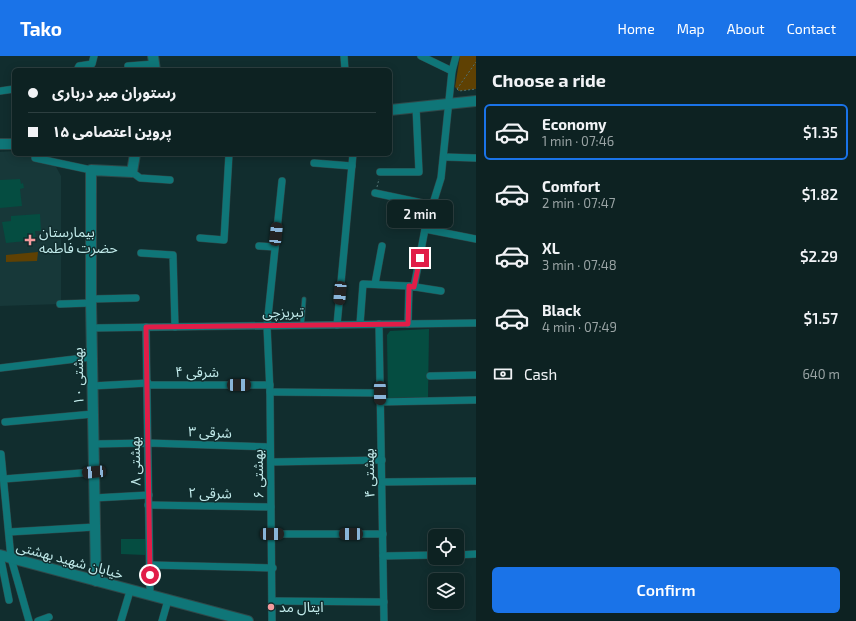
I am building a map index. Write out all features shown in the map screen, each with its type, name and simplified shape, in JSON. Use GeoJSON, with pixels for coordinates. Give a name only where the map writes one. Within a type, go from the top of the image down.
{"type":"FeatureCollection","features":[{"type":"Feature","properties":{"kind":"street"},"geometry":{"type":"LineString","coordinates":[[78,68],[79,66],[92,64],[94,56]]}},
{"type":"Feature","properties":{"kind":"street"},"geometry":{"type":"LineString","coordinates":[[344,56],[345,68]]}},
{"type":"Feature","properties":{"kind":"street"},"geometry":{"type":"LineString","coordinates":[[421,56],[452,71]]}},
{"type":"Feature","properties":{"kind":"street"},"geometry":{"type":"LineString","coordinates":[[408,324],[412,287],[425,229],[441,178],[452,71],[456,56]]}},
{"type":"Feature","properties":{"kind":"street"},"geometry":{"type":"LineString","coordinates":[[128,66],[154,63]]}},
{"type":"Feature","properties":{"kind":"street"},"geometry":{"type":"LineString","coordinates":[[0,91],[12,89]]}},
{"type":"Feature","properties":{"kind":"street"},"geometry":{"type":"LineString","coordinates":[[392,110],[476,101]]}},
{"type":"Feature","properties":{"kind":"street"},"geometry":{"type":"LineString","coordinates":[[380,172],[419,172],[416,107]]}},
{"type":"Feature","properties":{"kind":"street"},"geometry":{"type":"LineString","coordinates":[[0,144],[12,144]]}},
{"type":"Feature","properties":{"kind":"street"},"geometry":{"type":"LineString","coordinates":[[35,156],[35,158],[91,170],[132,172],[140,178],[170,180]]}},
{"type":"Feature","properties":{"kind":"street"},"geometry":{"type":"LineString","coordinates":[[132,172],[135,156]]}},
{"type":"Feature","properties":{"kind":"street"},"geometry":{"type":"LineString","coordinates":[[200,238],[224,240],[229,156]]}},
{"type":"Feature","properties":{"kind":"street"},"geometry":{"type":"LineString","coordinates":[[337,325],[353,156]]}},
{"type":"Feature","properties":{"kind":"street"},"geometry":{"type":"LineString","coordinates":[[444,157],[476,158]]}},
{"type":"Feature","properties":{"kind":"street"},"geometry":{"type":"LineString","coordinates":[[314,163],[352,166]]}},
{"type":"Feature","properties":{"kind":"street","name":"بهشتی ۱۰"},"geometry":{"type":"LineString","coordinates":[[91,170],[91,328],[96,581]]}},
{"type":"Feature","properties":{"kind":"street","name":"بهشتی ۶"},"geometry":{"type":"LineString","coordinates":[[272,621],[273,568],[268,326],[282,181]]}},
{"type":"Feature","properties":{"kind":"street"},"geometry":{"type":"LineString","coordinates":[[375,193],[432,205]]}},
{"type":"Feature","properties":{"kind":"street"},"geometry":{"type":"LineString","coordinates":[[425,229],[476,239]]}},
{"type":"Feature","properties":{"kind":"street"},"geometry":{"type":"LineString","coordinates":[[259,246],[275,247]]}},
{"type":"Feature","properties":{"kind":"street"},"geometry":{"type":"LineString","coordinates":[[375,284],[382,246]]}},
{"type":"Feature","properties":{"kind":"street"},"geometry":{"type":"LineString","coordinates":[[141,253],[173,255],[175,327]]}},
{"type":"Feature","properties":{"kind":"street"},"geometry":{"type":"LineString","coordinates":[[360,324],[363,284],[412,287],[441,291]]}},
{"type":"Feature","properties":{"kind":"street"},"geometry":{"type":"LineString","coordinates":[[60,304],[136,298]]}},
{"type":"Feature","properties":{"kind":"street","name":"تبریزچی"},"geometry":{"type":"LineString","coordinates":[[91,328],[476,323]]}},
{"type":"Feature","properties":{"kind":"street","name":"بهشتی ۴"},"geometry":{"type":"LineString","coordinates":[[379,324],[384,621]]}},
{"type":"Feature","properties":{"kind":"street","name":"بهشتی ۸"},"geometry":{"type":"LineString","coordinates":[[146,327],[150,595]]}},
{"type":"Feature","properties":{"kind":"street"},"geometry":{"type":"LineString","coordinates":[[0,368],[92,357]]}},
{"type":"Feature","properties":{"kind":"street"},"geometry":{"type":"LineString","coordinates":[[430,376],[476,376]]}},
{"type":"Feature","properties":{"kind":"street","name":"شرقی ۴"},"geometry":{"type":"LineString","coordinates":[[92,386],[148,384],[380,393]]}},
{"type":"Feature","properties":{"kind":"street"},"geometry":{"type":"LineString","coordinates":[[380,402],[476,400]]}},
{"type":"Feature","properties":{"kind":"street"},"geometry":{"type":"LineString","coordinates":[[5,422],[93,414]]}},
{"type":"Feature","properties":{"kind":"street","name":"شرقی ۳"},"geometry":{"type":"LineString","coordinates":[[93,444],[148,443],[270,447]]}},
{"type":"Feature","properties":{"kind":"street"},"geometry":{"type":"LineString","coordinates":[[1,454],[3,510],[9,532],[11,558],[30,621]]}},
{"type":"Feature","properties":{"kind":"street"},"geometry":{"type":"LineString","coordinates":[[271,462],[382,460]]}},
{"type":"Feature","properties":{"kind":"street"},"geometry":{"type":"LineString","coordinates":[[3,484],[94,472]]}},
{"type":"Feature","properties":{"kind":"street"},"geometry":{"type":"LineString","coordinates":[[382,482],[476,481]]}},
{"type":"Feature","properties":{"kind":"street"},"geometry":{"type":"LineString","coordinates":[[94,498],[149,495]]}},
{"type":"Feature","properties":{"kind":"street","name":"شرقی ۲"},"geometry":{"type":"LineString","coordinates":[[148,505],[271,507]]}},
{"type":"Feature","properties":{"kind":"street"},"geometry":{"type":"LineString","coordinates":[[9,532],[95,528]]}},
{"type":"Feature","properties":{"kind":"street"},"geometry":{"type":"LineString","coordinates":[[272,534],[383,534]]}},
{"type":"Feature","properties":{"kind":"street"},"geometry":{"type":"LineString","coordinates":[[464,555],[476,554]]}},
{"type":"Feature","properties":{"kind":"street"},"geometry":{"type":"LineString","coordinates":[[0,555],[9,600]]}},
{"type":"Feature","properties":{"kind":"street","name":"خیابان شهید بهشتی"},"geometry":{"type":"LineString","coordinates":[[0,555],[130,591],[248,621]]}},
{"type":"Feature","properties":{"kind":"street"},"geometry":{"type":"LineString","coordinates":[[383,556],[428,555]]}},
{"type":"Feature","properties":{"kind":"street"},"geometry":{"type":"LineString","coordinates":[[150,565],[273,568]]}},
{"type":"Feature","properties":{"kind":"street"},"geometry":{"type":"LineString","coordinates":[[121,621],[130,591]]}},
{"type":"Feature","properties":{"kind":"street"},"geometry":{"type":"LineString","coordinates":[[162,621],[168,600]]}},
{"type":"Feature","properties":{"kind":"street"},"geometry":{"type":"LineString","coordinates":[[273,601],[384,602]]}},
{"type":"Feature","properties":{"kind":"street"},"geometry":{"type":"LineString","coordinates":[[38,621],[49,617]]}},
{"type":"Feature","properties":{"kind":"lane"},"geometry":{"type":"LineString","coordinates":[[302,325],[304,299]]}},
{"type":"Feature","properties":{"kind":"path"},"geometry":{"type":"LineString","coordinates":[[457,89],[476,62]]}},
{"type":"Feature","properties":{"kind":"path"},"geometry":{"type":"LineString","coordinates":[[455,87],[459,91],[476,89]]}},
{"type":"Feature","properties":{"kind":"path"},"geometry":{"type":"LineString","coordinates":[[375,193],[380,172]]}},
{"type":"Feature","properties":{"kind":"shaded area"},"geometry":{"type":"Polygon","coordinates":[[[460,56],[476,56],[476,89],[459,91],[455,87],[460,56]]]}},
{"type":"Feature","properties":{"kind":"shaded area","name":"بیمارستان حضرت فاطمه"},"geometry":{"type":"Polygon","coordinates":[[[12,151],[12,156],[50,156],[61,176],[61,304],[0,306],[0,152],[12,151]]]}},
{"type":"Feature","properties":{"kind":"shaded area"},"geometry":{"type":"Polygon","coordinates":[[[38,252],[37,261],[6,262],[6,255],[38,252]]]}},
{"type":"Feature","properties":{"kind":"building"},"geometry":{"type":"Polygon","coordinates":[[[20,179],[24,188],[20,189],[22,206],[0,208],[0,180],[20,179]]]}},
{"type":"Feature","properties":{"kind":"building"},"geometry":{"type":"Polygon","coordinates":[[[40,214],[41,231],[35,231],[36,240],[6,243],[2,222],[11,221],[11,216],[40,214]]]}},
{"type":"Feature","properties":{"kind":"building"},"geometry":{"type":"Polygon","coordinates":[[[429,329],[428,397],[388,398],[387,335],[390,331],[429,329]]]}},
{"type":"Feature","properties":{"kind":"building"},"geometry":{"type":"Polygon","coordinates":[[[121,539],[145,539],[145,555],[121,554],[121,539]]]}},
{"type":"Feature","properties":{"kind":"place","name":"بیمارستان حضرت فاطمه"},"geometry":{"type":"Point","coordinates":[30,240]}},
{"type":"Feature","properties":{"kind":"place","name":"ایتال مد"},"geometry":{"type":"Point","coordinates":[271,607]}},
{"type":"Feature","properties":{"kind":"route"},"geometry":{"type":"LineString","coordinates":[[150,575],[146,327],[408,324],[409,286],[414,287],[420,258]]}}]}
